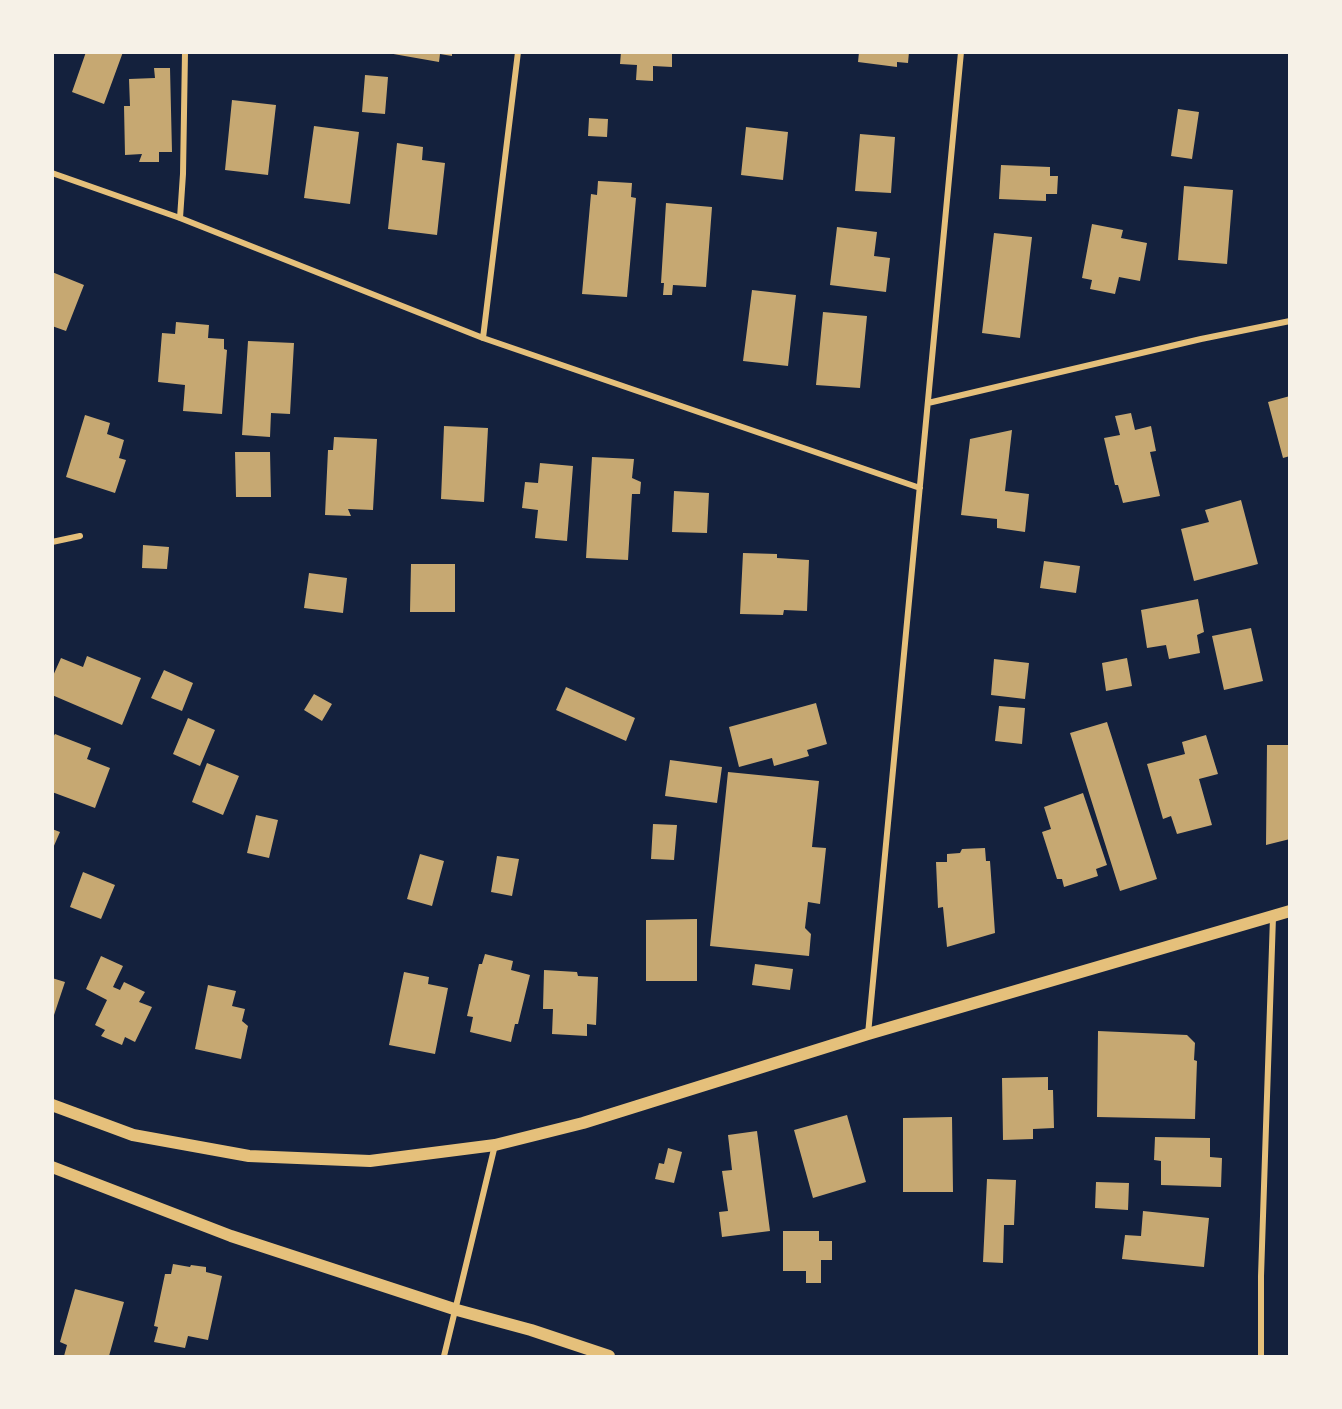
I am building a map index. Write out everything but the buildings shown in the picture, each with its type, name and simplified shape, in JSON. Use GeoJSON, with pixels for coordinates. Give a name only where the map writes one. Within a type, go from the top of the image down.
{"type":"FeatureCollection","features":[{"type":"Feature","properties":{"kind":"main road"},"geometry":{"type":"LineString","coordinates":[[52,1105],[133,1135],[249,1156],[370,1161],[495,1145],[583,1123],[868,1034],[1290,911]]}},
{"type":"Feature","properties":{"kind":"main road"},"geometry":{"type":"LineString","coordinates":[[52,1167],[231,1236],[457,1310],[531,1330],[609,1356]]}},
{"type":"Feature","properties":{"kind":"street"},"geometry":{"type":"LineString","coordinates":[[180,218],[183,179],[185,52]]}},
{"type":"Feature","properties":{"kind":"street"},"geometry":{"type":"LineString","coordinates":[[483,338],[518,52]]}},
{"type":"Feature","properties":{"kind":"street"},"geometry":{"type":"LineString","coordinates":[[868,1034],[961,52]]}},
{"type":"Feature","properties":{"kind":"street"},"geometry":{"type":"LineString","coordinates":[[52,173],[180,218],[483,338],[920,488]]}},
{"type":"Feature","properties":{"kind":"street"},"geometry":{"type":"LineString","coordinates":[[928,403],[1290,321]]}},
{"type":"Feature","properties":{"kind":"street"},"geometry":{"type":"LineString","coordinates":[[52,542],[80,536]]}},
{"type":"Feature","properties":{"kind":"street"},"geometry":{"type":"LineString","coordinates":[[1261,1356],[1260,1276],[1273,916]]}},
{"type":"Feature","properties":{"kind":"street"},"geometry":{"type":"LineString","coordinates":[[444,1356],[457,1310],[495,1145]]}}]}
